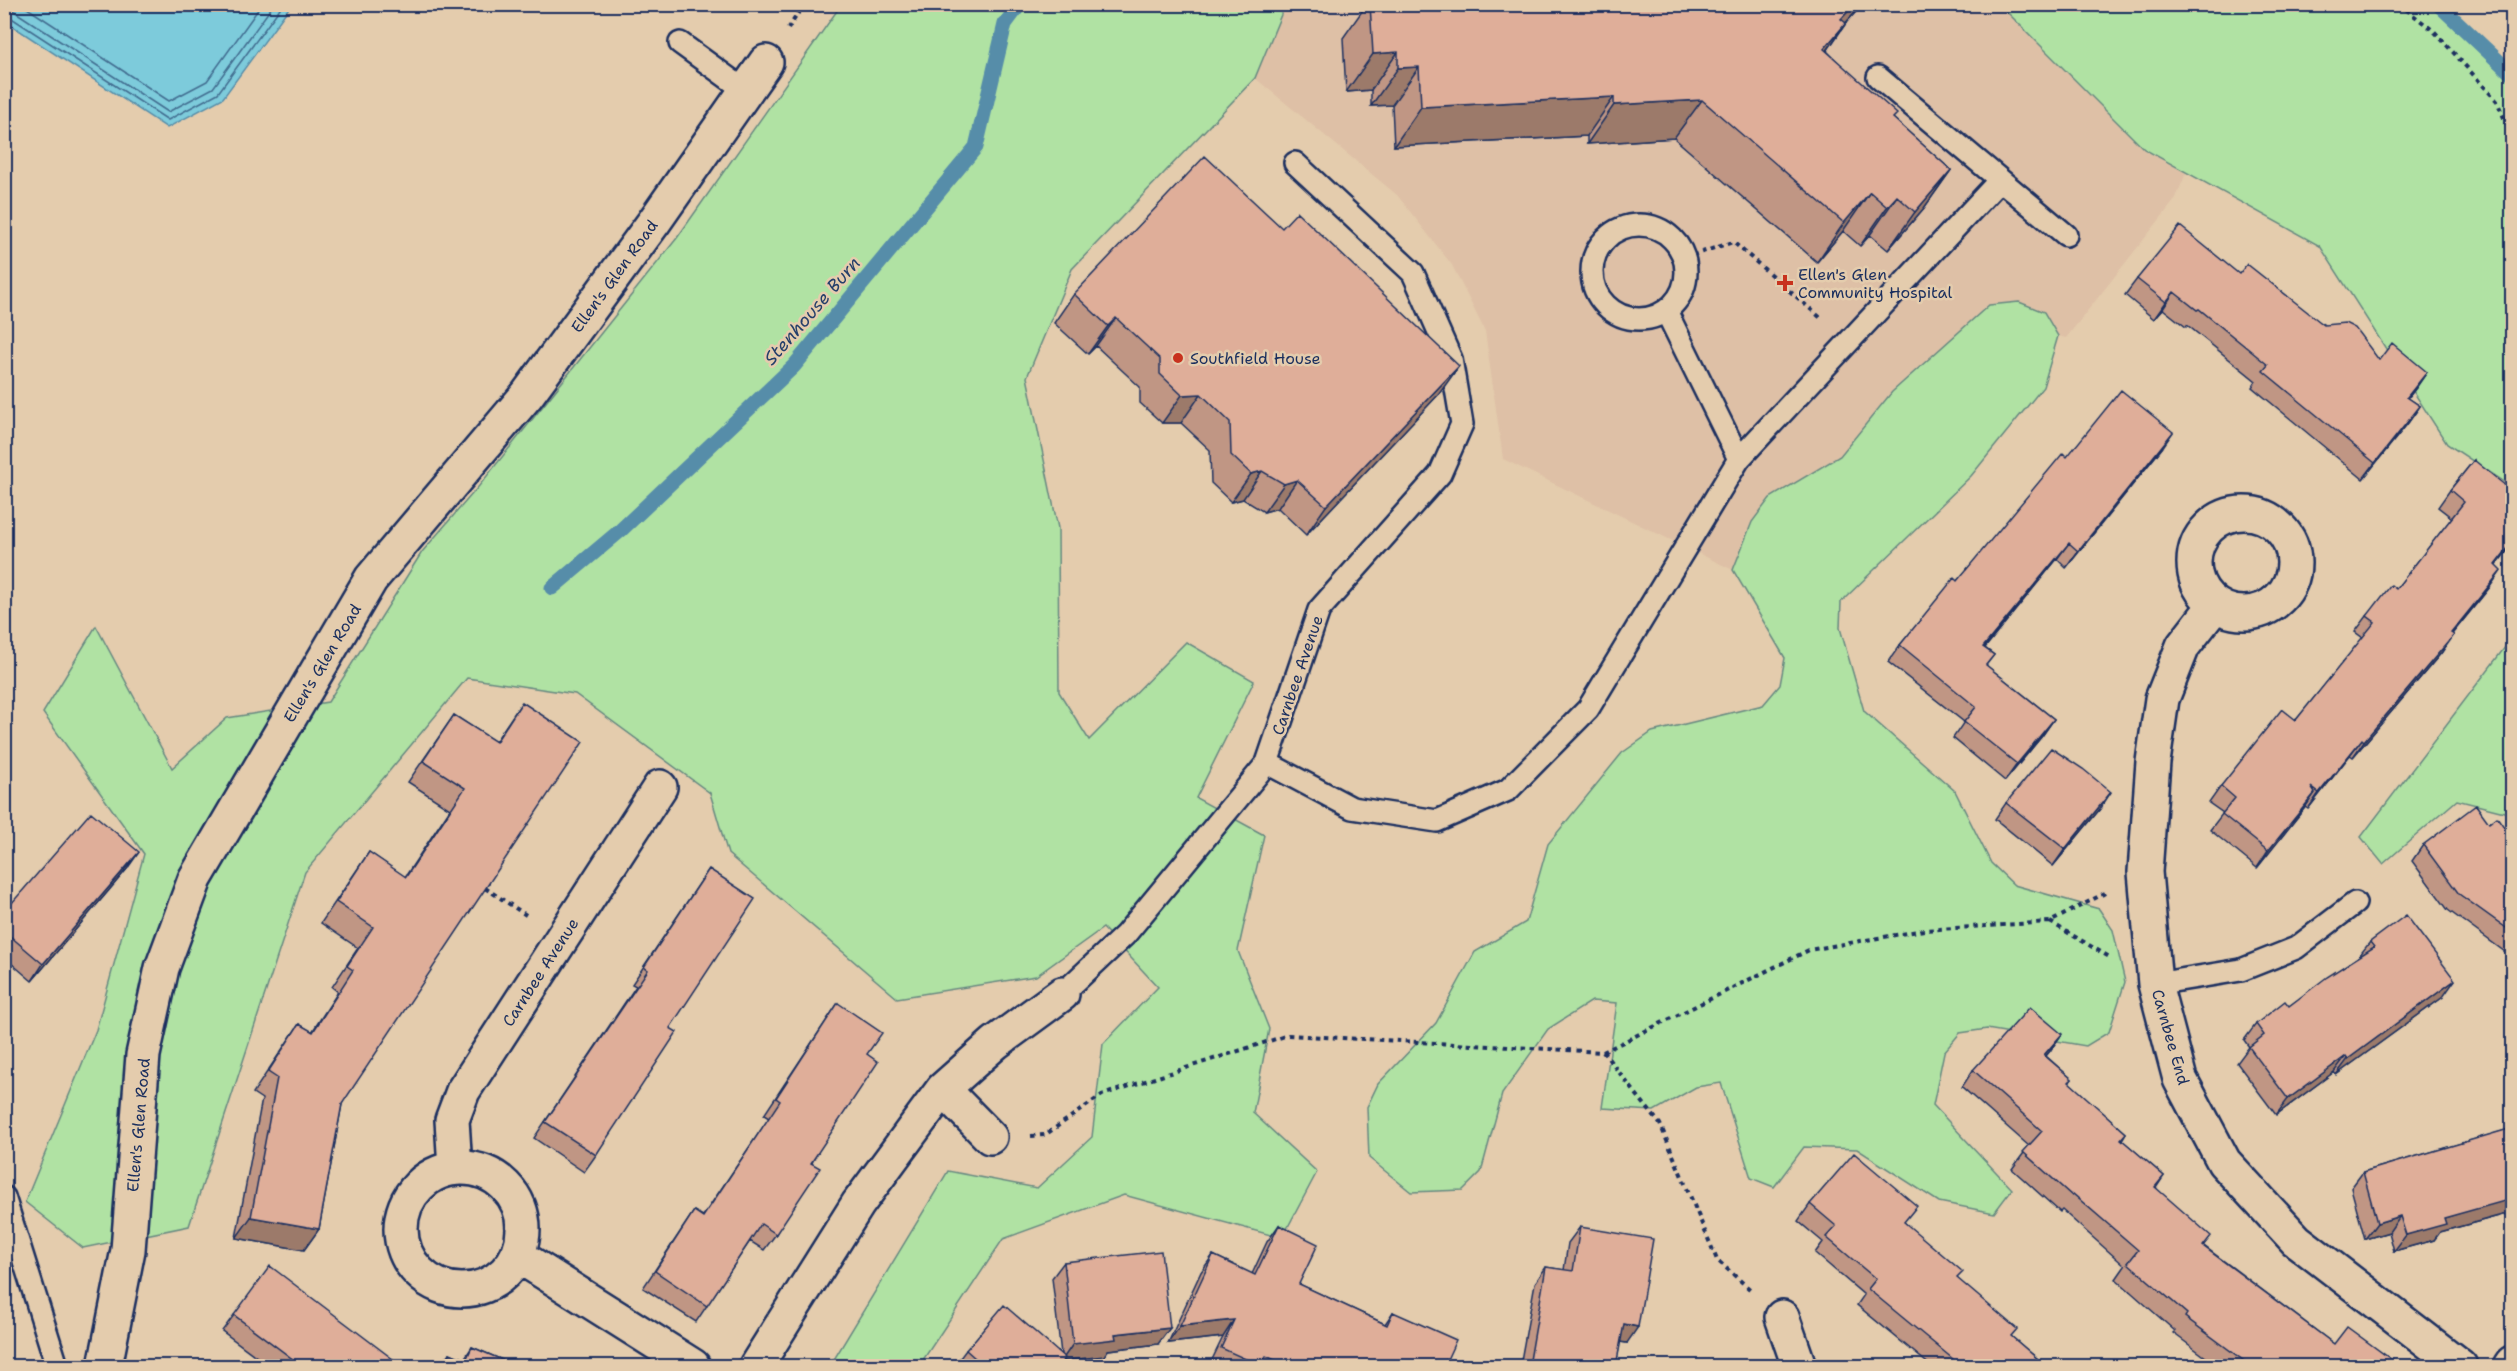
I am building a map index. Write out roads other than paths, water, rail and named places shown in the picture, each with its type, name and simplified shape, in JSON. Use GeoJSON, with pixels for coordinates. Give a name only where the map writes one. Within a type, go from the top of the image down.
{"type":"FeatureCollection","features":[{"type":"Feature","properties":{"kind":"street","name":"Ellen's Glen Road"},"geometry":{"type":"LineString","coordinates":[[105,1366],[128,1250],[143,1055],[162,968],[195,879],[371,579],[527,395],[654,222],[766,62]]}},
{"type":"Feature","properties":{"kind":"street","name":"Carnbee End"},"geometry":{"type":"LineString","coordinates":[[2215,605],[2183,646],[2162,699],[2153,762],[2145,872],[2155,984],[2180,1079],[2224,1162],[2295,1240],[2460,1366]]}},
{"type":"Feature","properties":{"kind":"street","name":"Carnbee Avenue"},"geometry":{"type":"LineString","coordinates":[[455,1168],[452,1120],[463,1091],[660,787]]}},
{"type":"Feature","properties":{"kind":"street","name":"Carnbee Avenue"},"geometry":{"type":"LineString","coordinates":[[756,1366],[858,1204],[943,1089],[995,1043],[1062,994]]}},
{"type":"Feature","properties":{"kind":"street"},"geometry":{"type":"LineString","coordinates":[[943,1089],[990,1137]]}},
{"type":"Feature","properties":{"kind":"street"},"geometry":{"type":"LineString","coordinates":[[455,1168],[474,1168],[506,1186],[516,1201],[522,1219],[522,1237],[517,1255],[505,1272],[487,1284],[467,1289],[446,1288],[427,1279],[412,1264],[403,1245],[400,1224],[406,1203],[418,1186],[435,1174],[455,1168]]}},
{"type":"Feature","properties":{"kind":"street"},"geometry":{"type":"LineString","coordinates":[[517,1255],[693,1366]]}},
{"type":"Feature","properties":{"kind":"street"},"geometry":{"type":"LineString","coordinates":[[1782,1317],[1799,1366]]}},
{"type":"Feature","properties":{"kind":"lane"},"geometry":{"type":"LineString","coordinates":[[680,44],[746,91]]}},
{"type":"Feature","properties":{"kind":"lane"},"geometry":{"type":"LineString","coordinates":[[1878,77],[2066,235]]}},
{"type":"Feature","properties":{"kind":"lane","name":"Carnbee Avenue"},"geometry":{"type":"LineString","coordinates":[[1062,994],[1125,935],[1267,763],[1319,610],[1440,474],[1462,424],[1451,359],[1413,273],[1295,163]]}},
{"type":"Feature","properties":{"kind":"lane"},"geometry":{"type":"LineString","coordinates":[[1267,763],[1352,808],[1437,821],[1508,790],[1588,709],[1739,459],[2000,180]]}},
{"type":"Feature","properties":{"kind":"lane"},"geometry":{"type":"LineString","coordinates":[[1640,225],[1667,234],[1678,245],[1684,258],[1686,273],[1684,288],[1677,301],[1666,311],[1651,317],[1635,319],[1619,315],[1605,305],[1596,292],[1592,276],[1593,260],[1600,245],[1611,233],[1625,227],[1640,225]]}},
{"type":"Feature","properties":{"kind":"lane"},"geometry":{"type":"LineString","coordinates":[[1666,311],[1739,459]]}},
{"type":"Feature","properties":{"kind":"lane"},"geometry":{"type":"LineString","coordinates":[[2155,984],[2241,970],[2296,948],[2355,903]]}},
{"type":"Feature","properties":{"kind":"lane"},"geometry":{"type":"LineString","coordinates":[[4,1197],[57,1366]]}},
{"type":"Feature","properties":{"kind":"water"},"geometry":{"type":"Polygon","coordinates":[[[4,5],[291,5],[223,98],[167,128],[5,21],[4,5]]]}},
{"type":"Feature","properties":{"kind":"waterway","name":"Stenhouse Burn"},"geometry":{"type":"LineString","coordinates":[[552,588],[621,530],[794,366],[976,147],[1005,24],[1020,4]]}},
{"type":"Feature","properties":{"kind":"waterway"},"geometry":{"type":"LineString","coordinates":[[2438,4],[2512,74]]}},
{"type":"Feature","properties":{"kind":"place","name":"Ellen's Glen Community Hospital"},"geometry":{"type":"Point","coordinates":[1785,283]}},
{"type":"Feature","properties":{"kind":"place","name":"Southfield House"},"geometry":{"type":"Point","coordinates":[1178,358]}}]}
